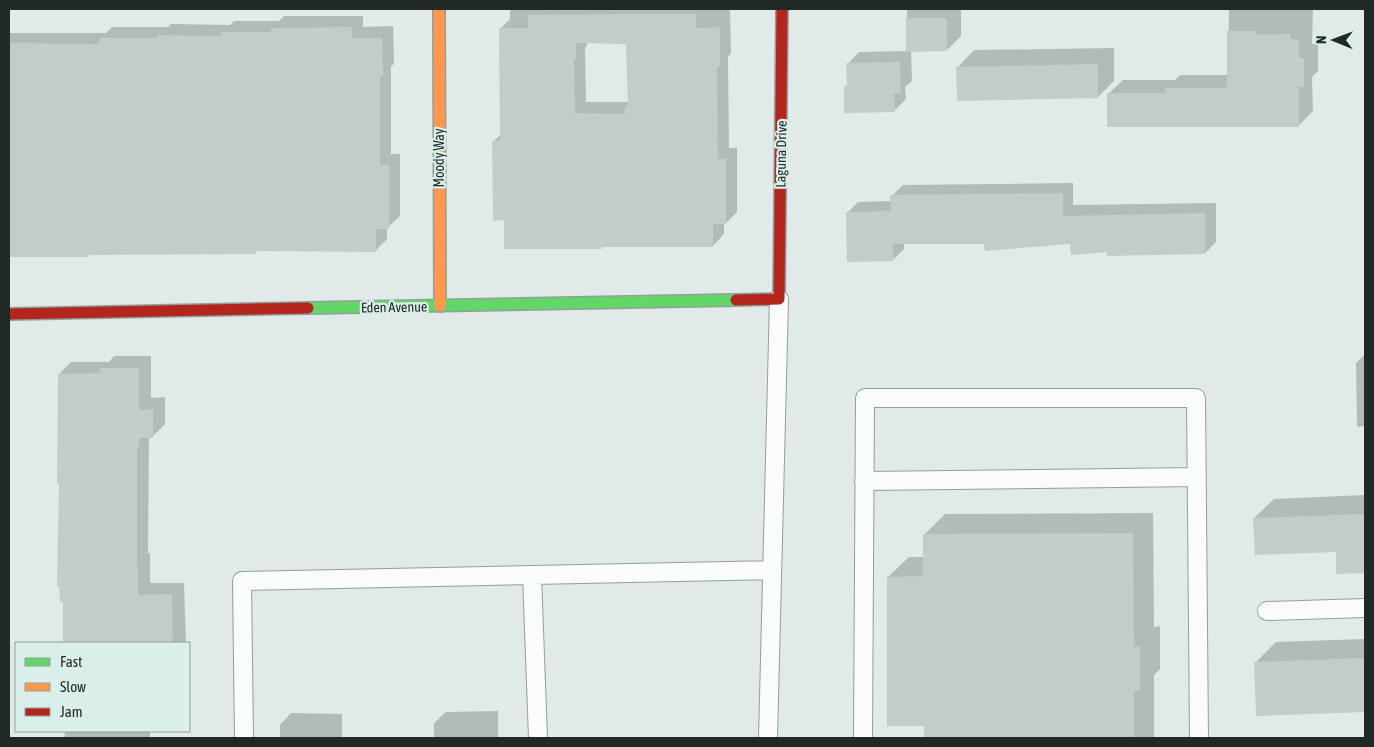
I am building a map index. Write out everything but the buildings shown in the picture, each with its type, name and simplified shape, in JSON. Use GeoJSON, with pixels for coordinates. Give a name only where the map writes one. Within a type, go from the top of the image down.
{"type":"FeatureCollection","features":[{"type":"Feature","properties":{"kind":"street","name":"Moody Way"},"geometry":{"type":"LineString","coordinates":[[439,9],[440,306]]}},
{"type":"Feature","properties":{"kind":"street","name":"Laguna Drive"},"geometry":{"type":"LineString","coordinates":[[779,299],[782,9]]}},
{"type":"Feature","properties":{"kind":"street","name":"Eden Avenue"},"geometry":{"type":"LineString","coordinates":[[9,314],[779,299]]}},
{"type":"Feature","properties":{"kind":"lane"},"geometry":{"type":"LineString","coordinates":[[768,738],[779,299]]}},
{"type":"Feature","properties":{"kind":"lane"},"geometry":{"type":"LineString","coordinates":[[864,738],[864,398],[1196,398],[1199,738]]}},
{"type":"Feature","properties":{"kind":"lane"},"geometry":{"type":"LineString","coordinates":[[864,481],[1197,477]]}},
{"type":"Feature","properties":{"kind":"lane"},"geometry":{"type":"LineString","coordinates":[[244,738],[242,582],[772,570]]}},
{"type":"Feature","properties":{"kind":"lane"},"geometry":{"type":"LineString","coordinates":[[532,575],[538,738]]}},
{"type":"Feature","properties":{"kind":"lane"},"geometry":{"type":"LineString","coordinates":[[1267,611],[1365,608]]}},
{"type":"Feature","properties":{"kind":"traffic: fast"},"geometry":{"type":"LineString","coordinates":[[308,308],[736,300]]}},
{"type":"Feature","properties":{"kind":"traffic: slow"},"geometry":{"type":"LineString","coordinates":[[439,9],[440,306]]}},
{"type":"Feature","properties":{"kind":"traffic: jam"},"geometry":{"type":"LineString","coordinates":[[736,300],[779,299],[782,9]]}},
{"type":"Feature","properties":{"kind":"traffic: jam"},"geometry":{"type":"LineString","coordinates":[[9,314],[308,308]]}}]}
